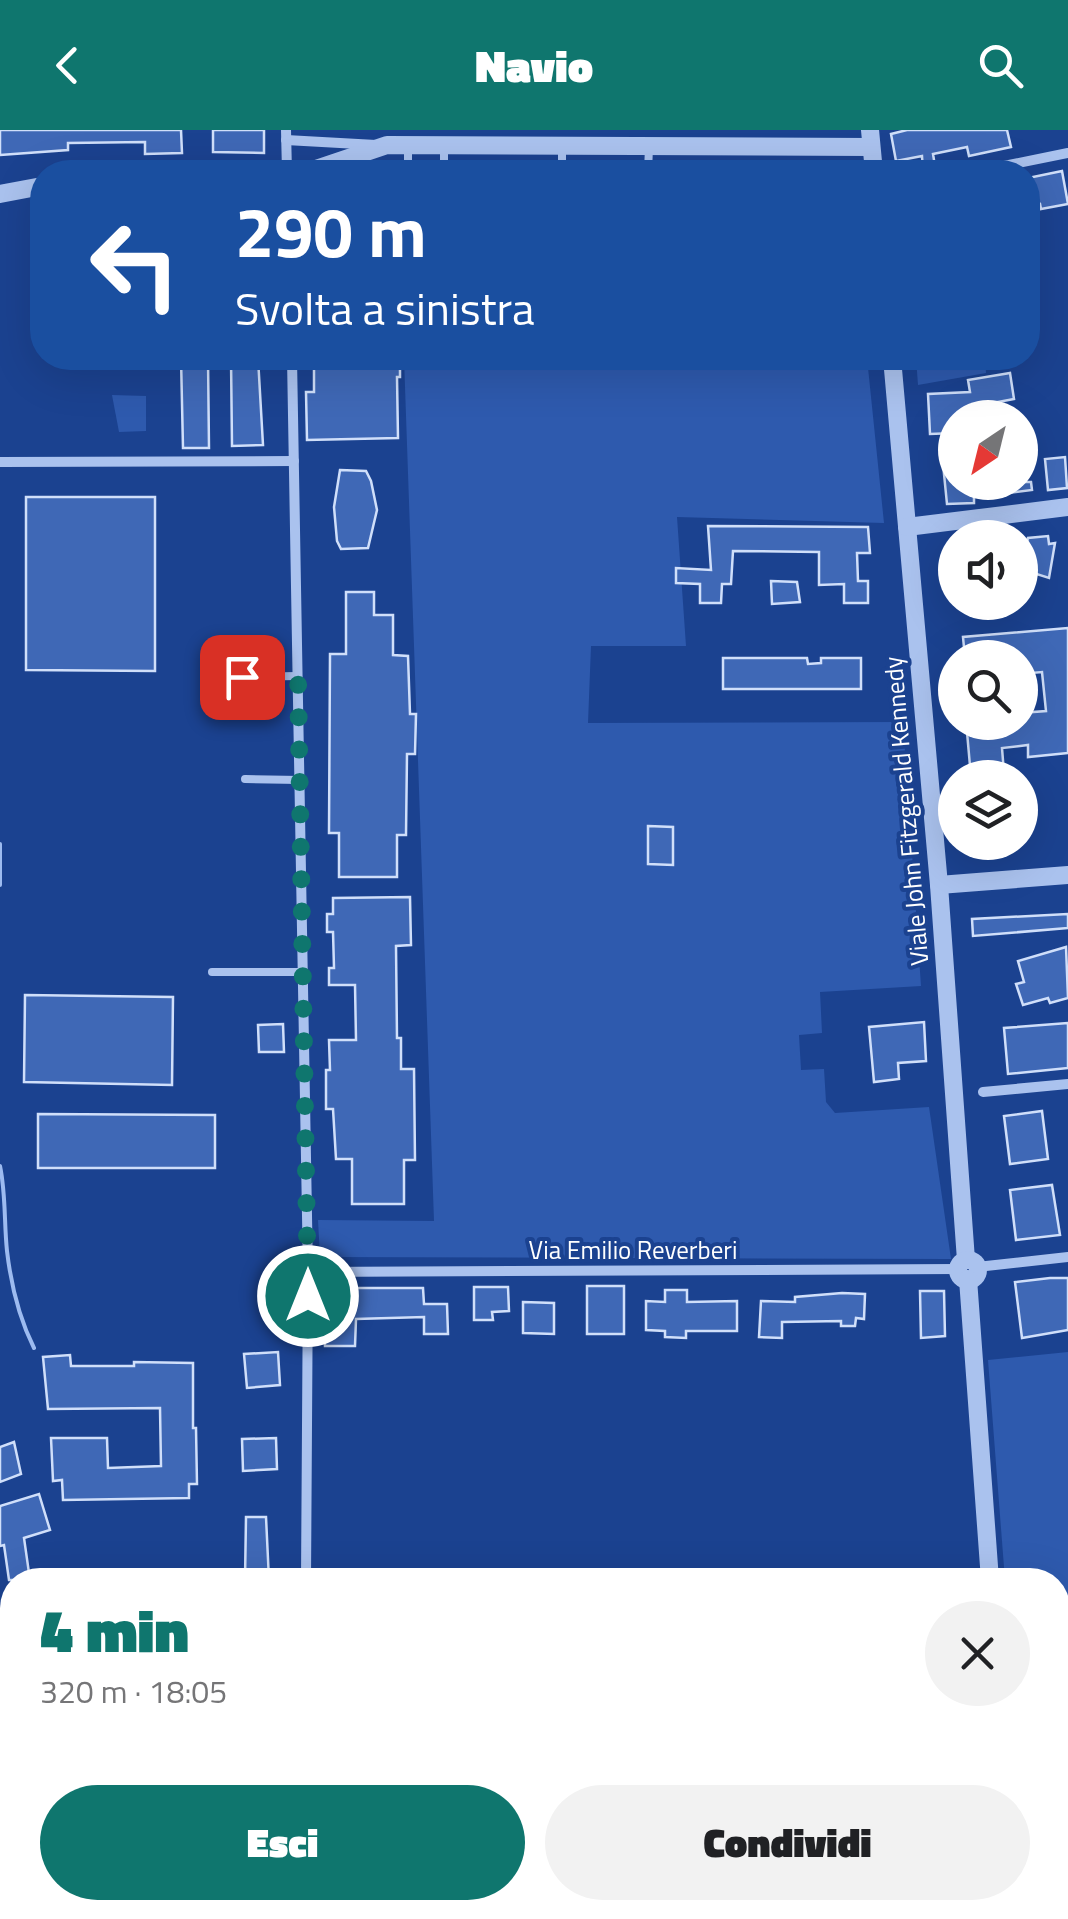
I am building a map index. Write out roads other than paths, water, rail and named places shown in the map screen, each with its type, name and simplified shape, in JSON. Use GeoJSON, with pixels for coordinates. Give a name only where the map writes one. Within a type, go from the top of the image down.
{"type":"FeatureCollection","features":[{"type":"Feature","properties":{"kind":"street"},"geometry":{"type":"LineString","coordinates":[[287,160],[286,135],[444,146],[649,146],[870,139]]}},
{"type":"Feature","properties":{"kind":"street"},"geometry":{"type":"LineString","coordinates":[[343,160],[388,145]]}},
{"type":"Feature","properties":{"kind":"street"},"geometry":{"type":"LineString","coordinates":[[1033,160],[1068,153]]}},
{"type":"Feature","properties":{"kind":"street"},"geometry":{"type":"LineString","coordinates":[[0,194],[30,188]]}},
{"type":"Feature","properties":{"kind":"street"},"geometry":{"type":"LineString","coordinates":[[292,370],[308,1272],[306,1568]]}},
{"type":"Feature","properties":{"kind":"street","name":"Viale John Fitzgerald Kennedy"},"geometry":{"type":"LineString","coordinates":[[893,370],[939,885],[989,1568]]}},
{"type":"Feature","properties":{"kind":"street"},"geometry":{"type":"LineString","coordinates":[[0,462],[294,461]]}},
{"type":"Feature","properties":{"kind":"street"},"geometry":{"type":"LineString","coordinates":[[907,526],[1068,507]]}},
{"type":"Feature","properties":{"kind":"street"},"geometry":{"type":"LineString","coordinates":[[939,885],[1068,875]]}},
{"type":"Feature","properties":{"kind":"street"},"geometry":{"type":"LineString","coordinates":[[983,1092],[1068,1084]]}},
{"type":"Feature","properties":{"kind":"street","name":"Via Emilio Reverberi"},"geometry":{"type":"LineString","coordinates":[[308,1272],[967,1269],[1068,1257]]}},
{"type":"Feature","properties":{"kind":"lane"},"geometry":{"type":"LineString","coordinates":[[408,145],[408,160]]}},
{"type":"Feature","properties":{"kind":"lane"},"geometry":{"type":"LineString","coordinates":[[444,146],[444,160]]}},
{"type":"Feature","properties":{"kind":"lane"},"geometry":{"type":"LineString","coordinates":[[562,146],[562,160]]}},
{"type":"Feature","properties":{"kind":"lane"},"geometry":{"type":"LineString","coordinates":[[648,160],[649,146]]}},
{"type":"Feature","properties":{"kind":"lane"},"geometry":{"type":"LineString","coordinates":[[242,677],[298,676]]}},
{"type":"Feature","properties":{"kind":"lane"},"geometry":{"type":"LineString","coordinates":[[245,779],[300,780]]}},
{"type":"Feature","properties":{"kind":"lane"},"geometry":{"type":"LineString","coordinates":[[212,972],[303,972]]}},
{"type":"Feature","properties":{"kind":"waterway"},"geometry":{"type":"LineString","coordinates":[[0,844],[0,885]]}},
{"type":"Feature","properties":{"kind":"waterway"},"geometry":{"type":"LineString","coordinates":[[0,1166],[11,1276],[34,1348]]}}]}
